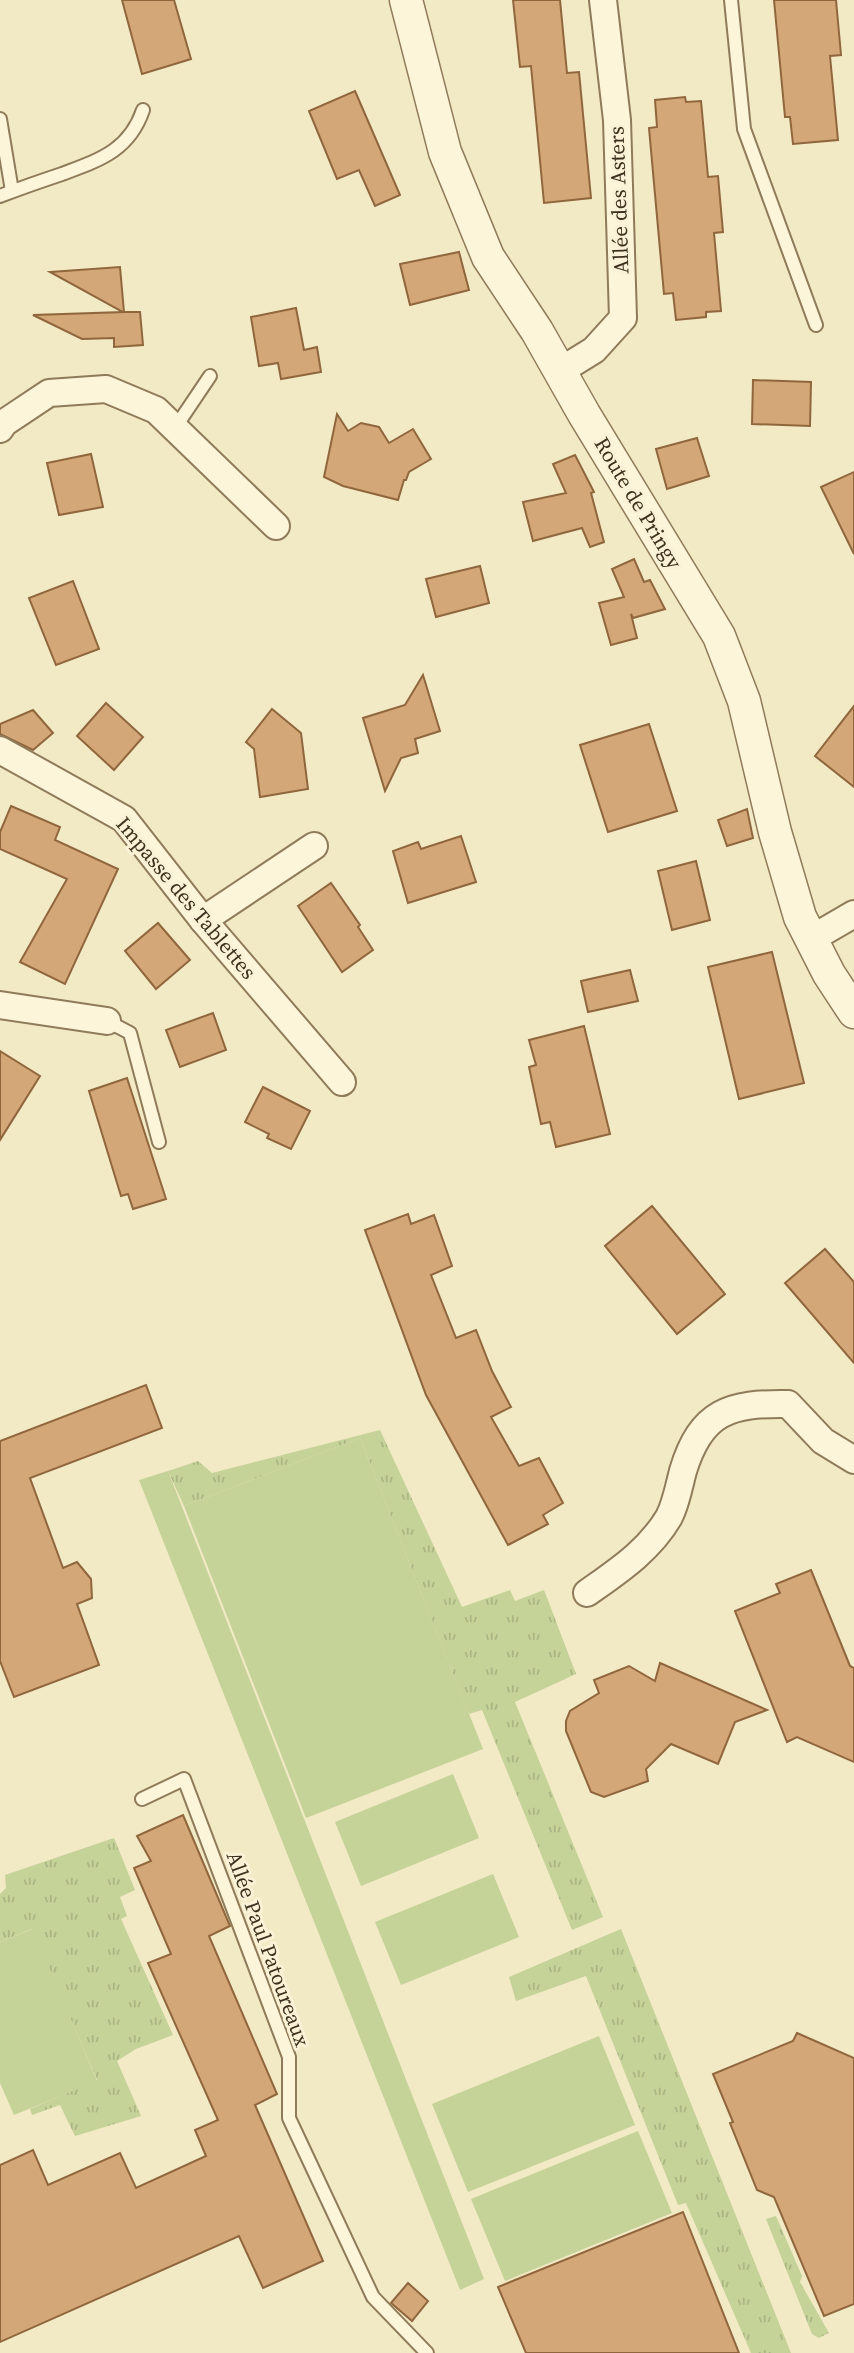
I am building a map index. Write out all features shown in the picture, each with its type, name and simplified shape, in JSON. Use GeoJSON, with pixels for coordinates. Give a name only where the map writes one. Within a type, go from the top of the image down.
{"type":"FeatureCollection","features":[{"type":"Feature","properties":{"kind":"street","name":"Route de Pringy"},"geometry":{"type":"LineString","coordinates":[[407,0],[446,152],[483,246],[537,331],[723,647],[744,701],[790,889],[800,917],[829,974],[854,1012]]}},
{"type":"Feature","properties":{"kind":"street","name":"Allée des Asters"},"geometry":{"type":"LineString","coordinates":[[560,371],[594,349],[623,318],[617,120],[603,0]]}},
{"type":"Feature","properties":{"kind":"street"},"geometry":{"type":"LineString","coordinates":[[0,429],[4,423],[49,393],[106,389],[156,410],[276,526]]}},
{"type":"Feature","properties":{"kind":"street","name":"Impasse des Tablettes"},"geometry":{"type":"LineString","coordinates":[[0,750],[124,819],[203,919],[342,1082]]}},
{"type":"Feature","properties":{"kind":"street"},"geometry":{"type":"LineString","coordinates":[[203,919],[314,846]]}},
{"type":"Feature","properties":{"kind":"street"},"geometry":{"type":"LineString","coordinates":[[811,939],[854,914]]}},
{"type":"Feature","properties":{"kind":"street"},"geometry":{"type":"LineString","coordinates":[[0,1005],[107,1021]]}},
{"type":"Feature","properties":{"kind":"street"},"geometry":{"type":"LineString","coordinates":[[587,1593],[638,1557],[670,1516],[691,1447],[716,1416],[753,1404],[788,1405],[823,1441],[854,1460]]}},
{"type":"Feature","properties":{"kind":"lane"},"geometry":{"type":"LineString","coordinates":[[731,0],[744,129],[816,325]]}},
{"type":"Feature","properties":{"kind":"lane"},"geometry":{"type":"LineString","coordinates":[[0,119],[6,194],[103,159],[120,147],[138,124],[143,110]]}},
{"type":"Feature","properties":{"kind":"lane"},"geometry":{"type":"LineString","coordinates":[[175,429],[210,376]]}},
{"type":"Feature","properties":{"kind":"lane"},"geometry":{"type":"LineString","coordinates":[[107,1021],[130,1033],[159,1142]]}},
{"type":"Feature","properties":{"kind":"lane","name":"Allée Paul Patoureaux"},"geometry":{"type":"LineString","coordinates":[[142,1799],[184,1779],[289,2057],[289,2118],[373,2297],[427,2353]]}},
{"type":"Feature","properties":{"kind":"green space"},"geometry":{"type":"Polygon","coordinates":[[[380,1430],[462,1607],[510,1590],[515,1601],[544,1590],[576,1674],[515,1702],[603,1917],[572,1930],[482,1710],[469,1714],[360,1438],[184,1506],[168,1471],[198,1461],[212,1473],[380,1430]]]}},
{"type":"Feature","properties":{"kind":"green space"},"geometry":{"type":"Polygon","coordinates":[[[360,1438],[483,1749],[306,1818],[184,1506],[360,1438]]]}},
{"type":"Feature","properties":{"kind":"green space"},"geometry":{"type":"Polygon","coordinates":[[[168,1471],[484,2279],[460,2290],[139,1480],[168,1471]]]}},
{"type":"Feature","properties":{"kind":"green space"},"geometry":{"type":"Polygon","coordinates":[[[453,1774],[479,1838],[361,1886],[335,1822],[453,1774]]]}},
{"type":"Feature","properties":{"kind":"green space"},"geometry":{"type":"Polygon","coordinates":[[[114,1838],[135,1890],[120,1897],[127,1916],[121,1919],[173,2035],[136,2049],[117,2061],[141,2116],[75,2136],[60,2105],[32,2115],[30,2109],[97,2080],[32,1929],[0,1942],[0,1894],[6,1888],[5,1875],[114,1838]]]}},
{"type":"Feature","properties":{"kind":"green space"},"geometry":{"type":"Polygon","coordinates":[[[493,1874],[519,1937],[401,1985],[375,1922],[493,1874]]]}},
{"type":"Feature","properties":{"kind":"green space"},"geometry":{"type":"Polygon","coordinates":[[[33,1929],[97,2081],[14,2115],[0,2083],[0,1942],[33,1929]]]}},
{"type":"Feature","properties":{"kind":"green space"},"geometry":{"type":"Polygon","coordinates":[[[621,1929],[791,2353],[751,2353],[686,2203],[678,2205],[586,1976],[516,2001],[509,1977],[621,1929]]]}},
{"type":"Feature","properties":{"kind":"green space"},"geometry":{"type":"Polygon","coordinates":[[[599,2036],[635,2125],[468,2192],[432,2104],[599,2036]]]}},
{"type":"Feature","properties":{"kind":"green space"},"geometry":{"type":"Polygon","coordinates":[[[638,2131],[672,2213],[505,2281],[471,2199],[638,2131]]]}},
{"type":"Feature","properties":{"kind":"green space"},"geometry":{"type":"Polygon","coordinates":[[[776,2216],[802,2276],[800,2282],[829,2333],[819,2338],[812,2334],[766,2219],[776,2216]]]}},
{"type":"Feature","properties":{"kind":"building"},"geometry":{"type":"Polygon","coordinates":[[[122,0],[174,0],[191,59],[142,74],[122,0]]]}},
{"type":"Feature","properties":{"kind":"building"},"geometry":{"type":"Polygon","coordinates":[[[513,0],[560,0],[567,73],[579,72],[591,198],[544,203],[531,66],[520,67],[513,0]]]}},
{"type":"Feature","properties":{"kind":"building"},"geometry":{"type":"Polygon","coordinates":[[[774,0],[836,0],[841,55],[830,56],[838,140],[793,144],[790,117],[785,117],[774,0]]]}},
{"type":"Feature","properties":{"kind":"building"},"geometry":{"type":"Polygon","coordinates":[[[355,91],[400,195],[375,206],[359,170],[337,179],[309,111],[355,91]]]}},
{"type":"Feature","properties":{"kind":"building"},"geometry":{"type":"Polygon","coordinates":[[[685,97],[686,102],[701,101],[708,177],[718,176],[723,232],[714,233],[721,311],[706,312],[706,317],[676,320],[673,293],[664,294],[649,128],[657,127],[655,100],[685,97]]]}},
{"type":"Feature","properties":{"kind":"building"},"geometry":{"type":"Polygon","coordinates":[[[459,252],[469,290],[410,305],[400,264],[459,252]]]}},
{"type":"Feature","properties":{"kind":"building"},"geometry":{"type":"Polygon","coordinates":[[[120,267],[124,312],[140,312],[143,345],[114,347],[114,338],[82,339],[33,315],[123,312],[50,272],[120,267]]]}},
{"type":"Feature","properties":{"kind":"building"},"geometry":{"type":"Polygon","coordinates":[[[296,308],[304,350],[317,347],[321,372],[281,379],[278,363],[259,366],[251,317],[296,308]]]}},
{"type":"Feature","properties":{"kind":"building"},"geometry":{"type":"Polygon","coordinates":[[[753,380],[811,382],[810,426],[752,424],[753,380]]]}},
{"type":"Feature","properties":{"kind":"building"},"geometry":{"type":"Polygon","coordinates":[[[337,414],[348,431],[361,423],[379,427],[389,443],[413,429],[431,459],[409,472],[398,500],[343,486],[324,477],[337,414]]]}},
{"type":"Feature","properties":{"kind":"building"},"geometry":{"type":"Polygon","coordinates":[[[697,438],[709,476],[667,489],[656,449],[697,438]]]}},
{"type":"Feature","properties":{"kind":"building"},"geometry":{"type":"Polygon","coordinates":[[[91,454],[103,507],[59,515],[47,463],[91,454]]]}},
{"type":"Feature","properties":{"kind":"building"},"geometry":{"type":"Polygon","coordinates":[[[575,455],[594,492],[591,493],[604,542],[590,547],[582,528],[533,541],[523,502],[566,493],[553,464],[575,455]]]}},
{"type":"Feature","properties":{"kind":"building"},"geometry":{"type":"Polygon","coordinates":[[[854,472],[854,554],[821,487],[854,472]]]}},
{"type":"Feature","properties":{"kind":"building"},"geometry":{"type":"Polygon","coordinates":[[[634,559],[644,582],[650,580],[665,609],[633,618],[631,614],[637,638],[611,645],[599,603],[624,597],[612,569],[634,559]]]}},
{"type":"Feature","properties":{"kind":"building"},"geometry":{"type":"Polygon","coordinates":[[[480,566],[489,603],[436,617],[426,579],[480,566]]]}},
{"type":"Feature","properties":{"kind":"building"},"geometry":{"type":"Polygon","coordinates":[[[73,581],[99,649],[56,665],[29,598],[73,581]]]}},
{"type":"Feature","properties":{"kind":"building"},"geometry":{"type":"Polygon","coordinates":[[[423,675],[440,731],[415,739],[418,753],[401,758],[385,791],[363,718],[405,705],[423,675]]]}},
{"type":"Feature","properties":{"kind":"building"},"geometry":{"type":"Polygon","coordinates":[[[106,703],[143,737],[114,770],[77,736],[106,703]]]}},
{"type":"Feature","properties":{"kind":"building"},"geometry":{"type":"Polygon","coordinates":[[[854,706],[854,787],[815,756],[854,706]]]}},
{"type":"Feature","properties":{"kind":"building"},"geometry":{"type":"Polygon","coordinates":[[[272,709],[301,733],[308,789],[260,797],[254,749],[246,742],[272,709]]]}},
{"type":"Feature","properties":{"kind":"building"},"geometry":{"type":"Polygon","coordinates":[[[33,710],[53,733],[33,750],[0,734],[0,724],[33,710]]]}},
{"type":"Feature","properties":{"kind":"building"},"geometry":{"type":"Polygon","coordinates":[[[649,724],[677,811],[608,832],[580,745],[649,724]]]}},
{"type":"Feature","properties":{"kind":"building"},"geometry":{"type":"Polygon","coordinates":[[[11,806],[60,827],[55,840],[118,869],[65,984],[20,962],[67,879],[0,849],[0,832],[11,806]]]}},
{"type":"Feature","properties":{"kind":"building"},"geometry":{"type":"Polygon","coordinates":[[[747,809],[753,838],[727,846],[718,820],[747,809]]]}},
{"type":"Feature","properties":{"kind":"building"},"geometry":{"type":"Polygon","coordinates":[[[461,836],[476,882],[408,903],[393,851],[418,842],[421,849],[461,836]]]}},
{"type":"Feature","properties":{"kind":"building"},"geometry":{"type":"Polygon","coordinates":[[[696,861],[710,920],[672,930],[658,871],[696,861]]]}},
{"type":"Feature","properties":{"kind":"building"},"geometry":{"type":"Polygon","coordinates":[[[331,883],[360,925],[358,927],[373,950],[342,972],[298,906],[331,883]]]}},
{"type":"Feature","properties":{"kind":"building"},"geometry":{"type":"Polygon","coordinates":[[[158,923],[190,960],[156,989],[125,951],[158,923]]]}},
{"type":"Feature","properties":{"kind":"building"},"geometry":{"type":"Polygon","coordinates":[[[772,952],[804,1083],[739,1099],[708,967],[772,952]]]}},
{"type":"Feature","properties":{"kind":"building"},"geometry":{"type":"Polygon","coordinates":[[[630,970],[638,1001],[588,1012],[581,981],[630,970]]]}},
{"type":"Feature","properties":{"kind":"building"},"geometry":{"type":"Polygon","coordinates":[[[213,1013],[226,1050],[180,1067],[166,1030],[213,1013]]]}},
{"type":"Feature","properties":{"kind":"building"},"geometry":{"type":"Polygon","coordinates":[[[584,1026],[610,1134],[556,1147],[550,1122],[541,1124],[529,1067],[536,1065],[529,1040],[584,1026]]]}},
{"type":"Feature","properties":{"kind":"building"},"geometry":{"type":"Polygon","coordinates":[[[0,1051],[40,1076],[0,1140],[0,1051]]]}},
{"type":"Feature","properties":{"kind":"building"},"geometry":{"type":"Polygon","coordinates":[[[127,1078],[166,1199],[133,1209],[128,1194],[121,1196],[89,1091],[127,1078]]]}},
{"type":"Feature","properties":{"kind":"building"},"geometry":{"type":"Polygon","coordinates":[[[263,1087],[310,1111],[291,1149],[267,1138],[269,1134],[245,1122],[263,1087]]]}},
{"type":"Feature","properties":{"kind":"building"},"geometry":{"type":"Polygon","coordinates":[[[652,1206],[725,1294],[677,1334],[605,1246],[652,1206]]]}},
{"type":"Feature","properties":{"kind":"building"},"geometry":{"type":"Polygon","coordinates":[[[408,1214],[411,1224],[434,1215],[452,1266],[431,1275],[456,1338],[476,1330],[492,1371],[511,1407],[491,1417],[519,1466],[539,1458],[563,1503],[543,1515],[548,1524],[508,1545],[426,1395],[365,1230],[408,1214]]]}},
{"type":"Feature","properties":{"kind":"building"},"geometry":{"type":"Polygon","coordinates":[[[825,1249],[854,1282],[854,1363],[785,1283],[825,1249]]]}},
{"type":"Feature","properties":{"kind":"building"},"geometry":{"type":"Polygon","coordinates":[[[146,1385],[162,1428],[30,1478],[63,1568],[77,1562],[91,1579],[92,1598],[77,1604],[99,1665],[14,1697],[0,1661],[0,1441],[146,1385]]]}},
{"type":"Feature","properties":{"kind":"building"},"geometry":{"type":"Polygon","coordinates":[[[811,1570],[850,1666],[854,1668],[854,1762],[797,1737],[787,1742],[735,1611],[780,1593],[776,1584],[811,1570]]]}},
{"type":"Feature","properties":{"kind":"building"},"geometry":{"type":"Polygon","coordinates":[[[660,1663],[767,1710],[735,1722],[718,1764],[671,1744],[646,1769],[648,1781],[604,1797],[591,1792],[566,1731],[570,1711],[599,1693],[594,1680],[629,1666],[655,1681],[660,1663]]]}},
{"type":"Feature","properties":{"kind":"building"},"geometry":{"type":"Polygon","coordinates":[[[183,1815],[230,1926],[209,1936],[277,2094],[255,2105],[323,2261],[263,2288],[239,2236],[0,2342],[0,2165],[33,2150],[48,2185],[120,2153],[136,2188],[206,2156],[195,2130],[218,2120],[148,1963],[171,1954],[134,1868],[151,1861],[137,1836],[183,1815]]]}},
{"type":"Feature","properties":{"kind":"building"},"geometry":{"type":"Polygon","coordinates":[[[797,2033],[854,2058],[854,2304],[824,2316],[774,2197],[757,2190],[713,2074],[793,2041],[797,2033]]]}},
{"type":"Feature","properties":{"kind":"building"},"geometry":{"type":"Polygon","coordinates":[[[683,2212],[739,2353],[526,2353],[498,2287],[683,2212]]]}},
{"type":"Feature","properties":{"kind":"building"},"geometry":{"type":"Polygon","coordinates":[[[408,2283],[428,2301],[412,2321],[391,2303],[408,2283]]]}}]}
